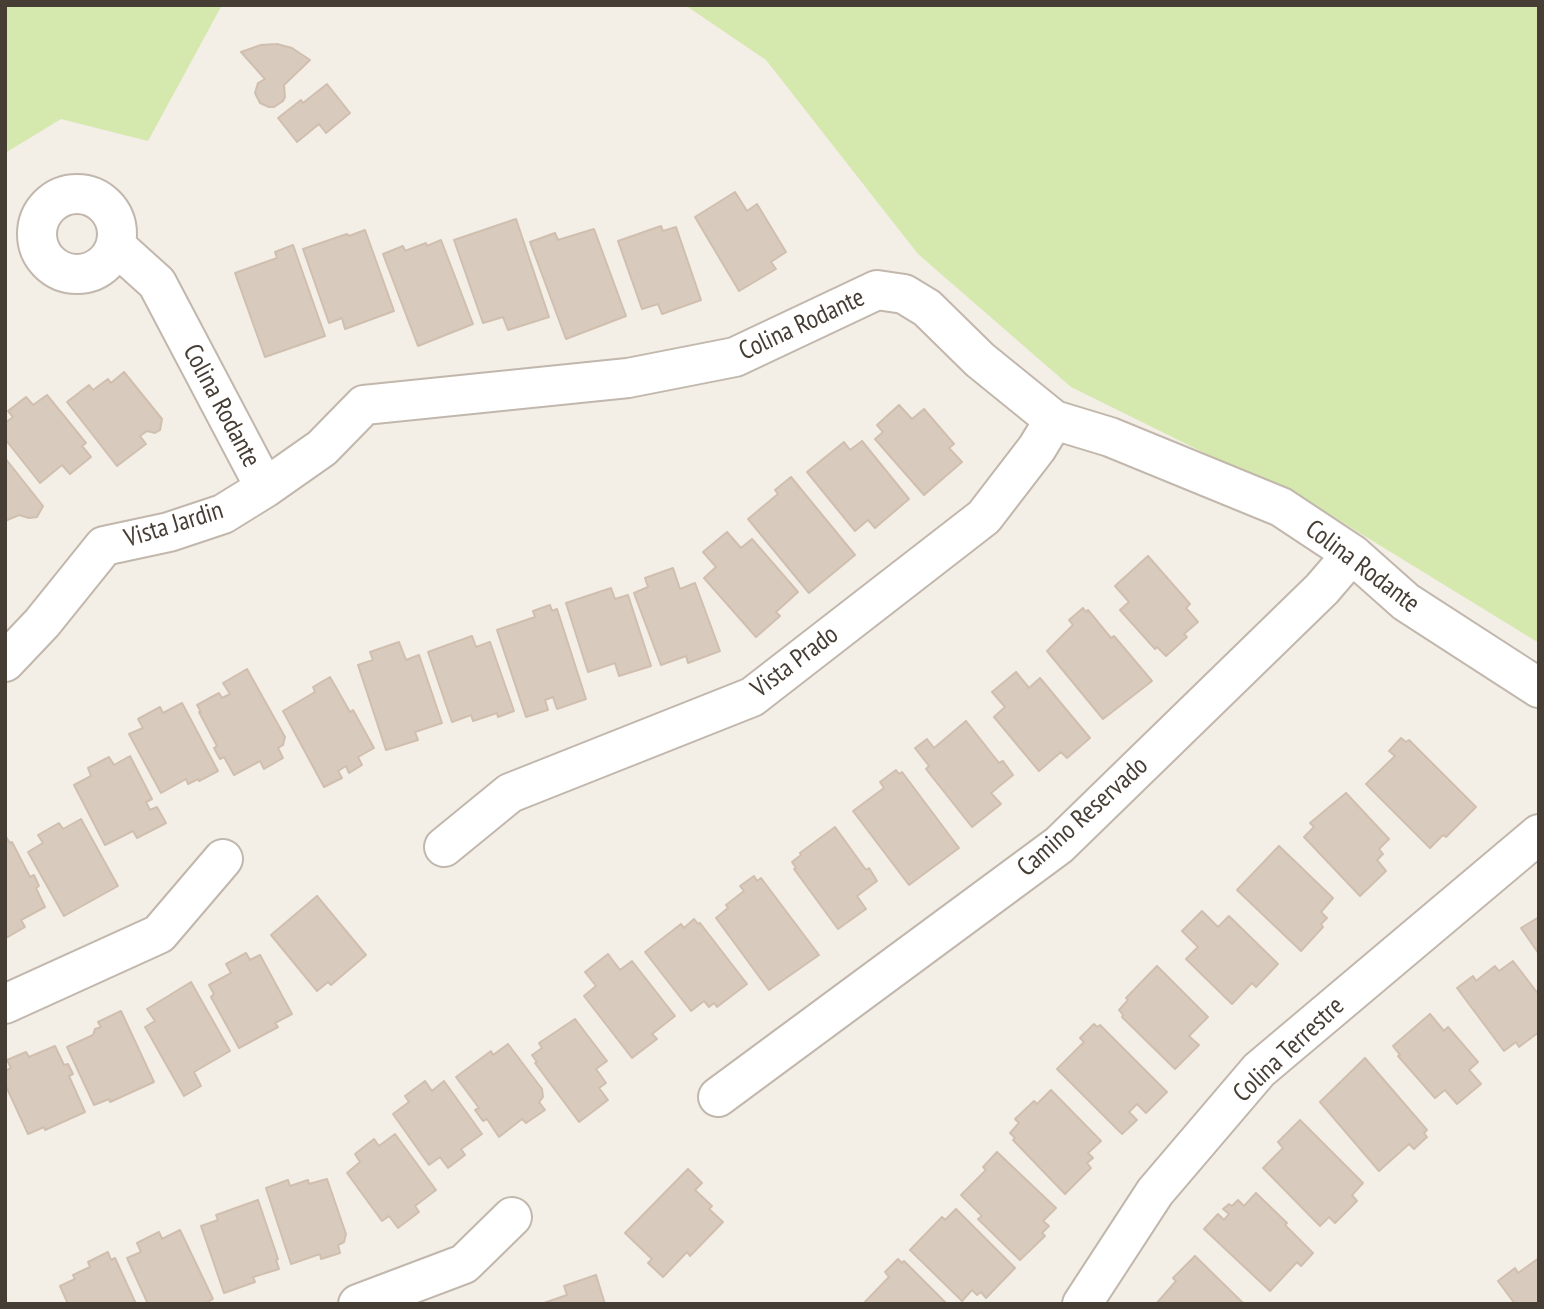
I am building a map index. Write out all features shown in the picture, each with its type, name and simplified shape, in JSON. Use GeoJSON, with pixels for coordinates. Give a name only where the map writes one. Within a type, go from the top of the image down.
{"type":"FeatureCollection","features":[{"type":"Feature","properties":{"kind":"street","name":"Colina Rodante"},"geometry":{"type":"LineString","coordinates":[[116,246],[157,283],[265,488],[322,448],[365,405],[628,378],[734,357],[877,290],[904,294],[927,308],[980,360],[1054,419],[1110,437],[1281,507],[1352,554],[1406,602],[1539,688]]}},
{"type":"Feature","properties":{"kind":"street","name":"Vista Prado"},"geometry":{"type":"LineString","coordinates":[[444,847],[510,793],[752,696],[984,517],[1037,448],[1054,419]]}},
{"type":"Feature","properties":{"kind":"street","name":"Vista Jardin"},"geometry":{"type":"LineString","coordinates":[[5,662],[42,623],[104,546],[169,532],[223,513],[265,488]]}},
{"type":"Feature","properties":{"kind":"street","name":"Camino Reservado"},"geometry":{"type":"LineString","coordinates":[[718,1097],[1059,845],[1322,589],[1352,554]]}},
{"type":"Feature","properties":{"kind":"street","name":"Colina Terrestre"},"geometry":{"type":"LineString","coordinates":[[1082,1304],[1155,1192],[1259,1070],[1539,834]]}},
{"type":"Feature","properties":{"kind":"street"},"geometry":{"type":"LineString","coordinates":[[5,1004],[159,934],[223,859]]}},
{"type":"Feature","properties":{"kind":"street"},"geometry":{"type":"LineString","coordinates":[[358,1304],[464,1264],[512,1217]]}},
{"type":"Feature","properties":{"kind":"green space"},"geometry":{"type":"Polygon","coordinates":[[[5,5],[222,5],[148,141],[61,119],[5,153],[5,5]]]}},
{"type":"Feature","properties":{"kind":"green space"},"geometry":{"type":"Polygon","coordinates":[[[685,5],[1539,5],[1539,643],[1332,516],[1071,387],[918,254],[766,60],[685,5]]]}},
{"type":"Feature","properties":{"kind":"building"},"geometry":{"type":"Polygon","coordinates":[[[277,44],[292,48],[310,60],[284,85],[283,101],[269,107],[260,103],[255,93],[258,83],[265,79],[241,52],[261,45],[277,44]]]}},
{"type":"Feature","properties":{"kind":"building"},"geometry":{"type":"Polygon","coordinates":[[[327,84],[350,113],[326,133],[319,124],[297,142],[278,118],[327,84]]]}},
{"type":"Feature","properties":{"kind":"building"},"geometry":{"type":"Polygon","coordinates":[[[735,192],[747,211],[757,204],[786,252],[771,262],[776,269],[739,291],[695,217],[735,192]]]}},
{"type":"Feature","properties":{"kind":"building"},"geometry":{"type":"Polygon","coordinates":[[[516,219],[549,317],[508,330],[503,317],[483,323],[454,240],[516,219]]]}},
{"type":"Feature","properties":{"kind":"building"},"geometry":{"type":"Polygon","coordinates":[[[661,226],[663,231],[676,227],[701,300],[662,314],[658,304],[642,309],[618,241],[661,226]]]}},
{"type":"Feature","properties":{"kind":"building"},"geometry":{"type":"Polygon","coordinates":[[[594,229],[626,316],[566,339],[530,242],[555,233],[558,240],[594,229]]]}},
{"type":"Feature","properties":{"kind":"building"},"geometry":{"type":"Polygon","coordinates":[[[365,230],[394,311],[345,329],[342,318],[329,323],[303,249],[365,230]]]}},
{"type":"Feature","properties":{"kind":"building"},"geometry":{"type":"Polygon","coordinates":[[[441,240],[473,324],[418,346],[383,254],[403,246],[405,251],[441,240]]]}},
{"type":"Feature","properties":{"kind":"building"},"geometry":{"type":"Polygon","coordinates":[[[293,245],[325,336],[265,357],[235,273],[277,258],[275,252],[293,245]]]}},
{"type":"Feature","properties":{"kind":"building"},"geometry":{"type":"Polygon","coordinates":[[[124,372],[162,419],[160,430],[155,433],[147,431],[140,436],[146,444],[117,466],[67,402],[89,385],[93,390],[108,379],[111,383],[124,372]]]}},
{"type":"Feature","properties":{"kind":"building"},"geometry":{"type":"Polygon","coordinates":[[[47,395],[86,443],[82,446],[91,457],[70,474],[62,465],[40,483],[5,439],[5,423],[13,417],[8,411],[26,397],[33,405],[47,395]]]}},
{"type":"Feature","properties":{"kind":"building"},"geometry":{"type":"Polygon","coordinates":[[[899,405],[912,419],[924,409],[954,444],[949,448],[962,462],[924,495],[875,439],[883,432],[877,425],[899,405]]]}},
{"type":"Feature","properties":{"kind":"building"},"geometry":{"type":"Polygon","coordinates":[[[862,441],[909,499],[875,528],[868,520],[855,531],[807,472],[844,442],[850,450],[862,441]]]}},
{"type":"Feature","properties":{"kind":"building"},"geometry":{"type":"Polygon","coordinates":[[[5,458],[43,506],[37,517],[19,515],[5,521],[5,458]]]}},
{"type":"Feature","properties":{"kind":"building"},"geometry":{"type":"Polygon","coordinates":[[[791,477],[855,555],[809,593],[748,519],[778,494],[775,490],[791,477]]]}},
{"type":"Feature","properties":{"kind":"building"},"geometry":{"type":"Polygon","coordinates":[[[727,532],[741,548],[752,539],[798,592],[776,612],[780,616],[756,637],[704,578],[716,567],[703,552],[727,532]]]}},
{"type":"Feature","properties":{"kind":"building"},"geometry":{"type":"Polygon","coordinates":[[[1148,556],[1190,604],[1186,608],[1198,622],[1184,634],[1187,637],[1166,656],[1157,647],[1155,649],[1120,610],[1129,602],[1115,586],[1148,556]]]}},
{"type":"Feature","properties":{"kind":"building"},"geometry":{"type":"Polygon","coordinates":[[[673,568],[680,589],[695,583],[720,651],[688,663],[686,656],[661,665],[634,593],[648,587],[645,578],[673,568]]]}},
{"type":"Feature","properties":{"kind":"building"},"geometry":{"type":"Polygon","coordinates":[[[611,588],[615,599],[628,595],[651,666],[619,676],[615,663],[588,672],[566,603],[611,588]]]}},
{"type":"Feature","properties":{"kind":"building"},"geometry":{"type":"Polygon","coordinates":[[[550,605],[552,611],[557,609],[586,699],[557,709],[553,697],[545,700],[548,710],[526,717],[497,630],[535,617],[533,611],[550,605]]]}},
{"type":"Feature","properties":{"kind":"building"},"geometry":{"type":"Polygon","coordinates":[[[1083,608],[1086,612],[1088,610],[1111,638],[1114,636],[1152,681],[1103,719],[1047,651],[1073,625],[1069,620],[1083,608]]]}},
{"type":"Feature","properties":{"kind":"building"},"geometry":{"type":"Polygon","coordinates":[[[472,636],[476,647],[490,642],[514,711],[473,721],[471,715],[452,722],[428,652],[472,636]]]}},
{"type":"Feature","properties":{"kind":"building"},"geometry":{"type":"Polygon","coordinates":[[[399,642],[406,660],[419,655],[442,723],[415,732],[418,740],[386,750],[358,665],[373,660],[370,652],[399,642]]]}},
{"type":"Feature","properties":{"kind":"building"},"geometry":{"type":"Polygon","coordinates":[[[247,669],[285,737],[283,745],[278,748],[283,758],[264,769],[260,761],[234,775],[224,757],[220,759],[214,748],[217,746],[197,705],[219,693],[222,698],[230,694],[223,683],[247,669]]]}},
{"type":"Feature","properties":{"kind":"building"},"geometry":{"type":"Polygon","coordinates":[[[1016,672],[1029,688],[1040,678],[1090,738],[1067,758],[1061,752],[1039,771],[994,717],[1005,707],[992,692],[1016,672]]]}},
{"type":"Feature","properties":{"kind":"building"},"geometry":{"type":"Polygon","coordinates":[[[330,677],[350,712],[353,710],[374,748],[358,757],[362,765],[349,773],[346,766],[338,771],[342,778],[324,787],[283,711],[315,692],[313,687],[330,677]]]}},
{"type":"Feature","properties":{"kind":"building"},"geometry":{"type":"Polygon","coordinates":[[[182,703],[218,771],[188,784],[186,779],[161,793],[129,734],[143,728],[138,719],[160,707],[163,713],[182,703]]]}},
{"type":"Feature","properties":{"kind":"building"},"geometry":{"type":"Polygon","coordinates":[[[966,721],[999,763],[1003,761],[1013,775],[991,793],[1001,804],[972,827],[926,769],[929,766],[915,748],[927,739],[934,748],[966,721]]]}},
{"type":"Feature","properties":{"kind":"building"},"geometry":{"type":"Polygon","coordinates":[[[1401,738],[1406,742],[1409,740],[1476,807],[1446,837],[1443,835],[1430,848],[1366,784],[1395,756],[1389,751],[1401,738]]]}},
{"type":"Feature","properties":{"kind":"building"},"geometry":{"type":"Polygon","coordinates":[[[130,756],[152,799],[146,802],[150,810],[157,807],[166,823],[137,838],[133,831],[105,845],[74,785],[91,776],[88,768],[109,757],[114,765],[130,756]]]}},
{"type":"Feature","properties":{"kind":"building"},"geometry":{"type":"Polygon","coordinates":[[[896,770],[899,774],[902,772],[959,848],[909,885],[853,811],[884,788],[880,782],[896,770]]]}},
{"type":"Feature","properties":{"kind":"building"},"geometry":{"type":"Polygon","coordinates":[[[1346,793],[1389,839],[1379,849],[1383,854],[1377,860],[1386,871],[1360,896],[1304,837],[1314,827],[1310,823],[1346,793]]]}},
{"type":"Feature","properties":{"kind":"building"},"geometry":{"type":"Polygon","coordinates":[[[81,819],[118,886],[64,916],[28,852],[43,843],[38,835],[59,823],[63,829],[81,819]]]}},
{"type":"Feature","properties":{"kind":"building"},"geometry":{"type":"Polygon","coordinates":[[[835,827],[877,881],[857,896],[866,909],[838,929],[794,869],[796,868],[792,862],[835,827]]]}},
{"type":"Feature","properties":{"kind":"building"},"geometry":{"type":"Polygon","coordinates":[[[6,837],[12,842],[30,877],[34,875],[39,886],[36,888],[45,907],[21,920],[25,927],[6,938],[6,837]]]}},
{"type":"Feature","properties":{"kind":"building"},"geometry":{"type":"Polygon","coordinates":[[[1279,846],[1333,898],[1321,912],[1327,918],[1321,924],[1323,927],[1301,951],[1237,890],[1279,846]]]}},
{"type":"Feature","properties":{"kind":"building"},"geometry":{"type":"Polygon","coordinates":[[[754,876],[757,881],[761,878],[819,955],[769,990],[716,918],[728,908],[726,905],[744,891],[740,886],[754,876]]]}},
{"type":"Feature","properties":{"kind":"building"},"geometry":{"type":"Polygon","coordinates":[[[317,896],[366,955],[331,985],[328,982],[317,991],[271,935],[317,896]]]}},
{"type":"Feature","properties":{"kind":"building"},"geometry":{"type":"Polygon","coordinates":[[[1202,911],[1218,927],[1229,916],[1278,964],[1256,987],[1252,983],[1232,1004],[1186,959],[1198,947],[1182,931],[1202,911]]]}},
{"type":"Feature","properties":{"kind":"building"},"geometry":{"type":"Polygon","coordinates":[[[1539,917],[1539,954],[1521,928],[1539,917]]]}},
{"type":"Feature","properties":{"kind":"building"},"geometry":{"type":"Polygon","coordinates":[[[694,919],[700,923],[747,984],[717,1007],[714,1003],[709,1007],[704,1001],[691,1011],[645,952],[681,924],[684,928],[694,919]]]}},
{"type":"Feature","properties":{"kind":"building"},"geometry":{"type":"Polygon","coordinates":[[[246,953],[250,960],[260,955],[292,1014],[275,1023],[278,1027],[239,1048],[211,997],[214,994],[209,985],[231,973],[226,964],[246,953]]]}},
{"type":"Feature","properties":{"kind":"building"},"geometry":{"type":"Polygon","coordinates":[[[608,954],[620,970],[632,961],[675,1016],[652,1034],[657,1039],[632,1058],[584,996],[596,986],[585,972],[608,954]]]}},
{"type":"Feature","properties":{"kind":"building"},"geometry":{"type":"Polygon","coordinates":[[[1513,961],[1539,995],[1539,1032],[1519,1047],[1516,1042],[1504,1051],[1457,988],[1473,976],[1476,981],[1495,966],[1499,971],[1513,961]]]}},
{"type":"Feature","properties":{"kind":"building"},"geometry":{"type":"Polygon","coordinates":[[[1157,966],[1208,1017],[1189,1036],[1199,1045],[1175,1069],[1122,1017],[1119,1010],[1128,1000],[1126,998],[1157,966]]]}},
{"type":"Feature","properties":{"kind":"building"},"geometry":{"type":"Polygon","coordinates":[[[191,982],[230,1051],[194,1072],[201,1086],[184,1096],[145,1027],[155,1021],[147,1009],[191,982]]]}},
{"type":"Feature","properties":{"kind":"building"},"geometry":{"type":"Polygon","coordinates":[[[121,1011],[154,1082],[110,1102],[109,1099],[94,1105],[67,1047],[93,1035],[95,1029],[101,1027],[98,1022],[121,1011]]]}},
{"type":"Feature","properties":{"kind":"building"},"geometry":{"type":"Polygon","coordinates":[[[1430,1014],[1444,1031],[1448,1027],[1478,1062],[1469,1070],[1481,1084],[1457,1104],[1445,1090],[1435,1098],[1398,1056],[1400,1055],[1393,1046],[1430,1014]]]}},
{"type":"Feature","properties":{"kind":"building"},"geometry":{"type":"Polygon","coordinates":[[[575,1019],[607,1061],[596,1069],[606,1083],[599,1088],[608,1100],[579,1122],[535,1063],[537,1062],[532,1055],[542,1048],[539,1043],[575,1019]]]}},
{"type":"Feature","properties":{"kind":"building"},"geometry":{"type":"Polygon","coordinates":[[[1094,1024],[1097,1027],[1100,1025],[1167,1092],[1146,1113],[1137,1104],[1129,1112],[1137,1120],[1122,1134],[1057,1069],[1084,1042],[1080,1038],[1094,1024]]]}},
{"type":"Feature","properties":{"kind":"building"},"geometry":{"type":"Polygon","coordinates":[[[508,1044],[542,1089],[543,1097],[539,1102],[545,1110],[526,1123],[522,1119],[499,1137],[487,1119],[483,1121],[475,1110],[479,1108],[456,1077],[491,1051],[493,1055],[508,1044]]]}},
{"type":"Feature","properties":{"kind":"building"},"geometry":{"type":"Polygon","coordinates":[[[55,1046],[64,1065],[68,1064],[73,1074],[69,1076],[85,1112],[45,1130],[44,1127],[28,1134],[5,1084],[5,1071],[11,1068],[7,1060],[26,1052],[29,1057],[55,1046]]]}},
{"type":"Feature","properties":{"kind":"building"},"geometry":{"type":"Polygon","coordinates":[[[1365,1058],[1427,1130],[1424,1133],[1427,1137],[1414,1149],[1409,1144],[1379,1171],[1320,1102],[1365,1058]]]}},
{"type":"Feature","properties":{"kind":"building"},"geometry":{"type":"Polygon","coordinates":[[[425,1081],[432,1091],[444,1081],[482,1134],[461,1149],[465,1155],[448,1168],[440,1157],[429,1165],[393,1114],[409,1102],[405,1096],[425,1081]]]}},
{"type":"Feature","properties":{"kind":"building"},"geometry":{"type":"Polygon","coordinates":[[[1051,1090],[1101,1141],[1088,1153],[1093,1158],[1087,1163],[1091,1168],[1065,1194],[1013,1140],[1015,1138],[1010,1133],[1019,1123],[1015,1119],[1034,1101],[1037,1104],[1051,1090]]]}},
{"type":"Feature","properties":{"kind":"building"},"geometry":{"type":"Polygon","coordinates":[[[1300,1120],[1363,1183],[1352,1195],[1357,1201],[1335,1223],[1329,1217],[1320,1226],[1263,1168],[1283,1148],[1278,1142],[1300,1120]]]}},
{"type":"Feature","properties":{"kind":"building"},"geometry":{"type":"Polygon","coordinates":[[[395,1134],[436,1190],[415,1206],[419,1212],[398,1228],[389,1216],[382,1221],[347,1173],[360,1162],[355,1154],[374,1139],[379,1146],[395,1134]]]}},
{"type":"Feature","properties":{"kind":"building"},"geometry":{"type":"Polygon","coordinates":[[[997,1152],[1056,1208],[1043,1221],[1049,1226],[1042,1233],[1045,1236],[1020,1260],[978,1219],[982,1216],[961,1195],[986,1170],[983,1167],[997,1152]]]}},
{"type":"Feature","properties":{"kind":"building"},"geometry":{"type":"Polygon","coordinates":[[[688,1169],[702,1183],[695,1190],[712,1206],[709,1209],[723,1222],[690,1256],[687,1252],[663,1277],[648,1263],[652,1259],[625,1233],[688,1169]]]}},
{"type":"Feature","properties":{"kind":"building"},"geometry":{"type":"Polygon","coordinates":[[[327,1179],[346,1234],[344,1242],[338,1245],[340,1253],[321,1259],[320,1254],[291,1264],[266,1188],[288,1180],[290,1186],[308,1180],[309,1184],[327,1179]]]}},
{"type":"Feature","properties":{"kind":"building"},"geometry":{"type":"Polygon","coordinates":[[[1256,1193],[1313,1253],[1301,1266],[1297,1262],[1270,1291],[1204,1229],[1218,1214],[1224,1220],[1229,1214],[1223,1209],[1229,1204],[1232,1206],[1238,1200],[1244,1206],[1256,1193]]]}},
{"type":"Feature","properties":{"kind":"building"},"geometry":{"type":"Polygon","coordinates":[[[258,1200],[279,1269],[253,1277],[255,1282],[224,1293],[201,1226],[218,1220],[216,1215],[258,1200]]]}},
{"type":"Feature","properties":{"kind":"building"},"geometry":{"type":"Polygon","coordinates":[[[956,1209],[1015,1268],[986,1298],[981,1292],[977,1295],[972,1290],[962,1301],[910,1250],[942,1217],[945,1220],[956,1209]]]}},
{"type":"Feature","properties":{"kind":"building"},"geometry":{"type":"Polygon","coordinates":[[[180,1230],[213,1299],[204,1304],[148,1304],[127,1258],[141,1252],[137,1243],[159,1232],[162,1239],[180,1230]]]}},
{"type":"Feature","properties":{"kind":"building"},"geometry":{"type":"Polygon","coordinates":[[[108,1252],[111,1260],[115,1258],[136,1304],[68,1304],[60,1286],[75,1279],[73,1275],[90,1267],[88,1262],[108,1252]]]}},
{"type":"Feature","properties":{"kind":"building"},"geometry":{"type":"Polygon","coordinates":[[[1195,1256],[1244,1304],[1156,1304],[1176,1281],[1173,1278],[1195,1256]]]}},
{"type":"Feature","properties":{"kind":"building"},"geometry":{"type":"Polygon","coordinates":[[[1539,1258],[1539,1304],[1515,1304],[1498,1281],[1515,1268],[1518,1273],[1539,1258]]]}},
{"type":"Feature","properties":{"kind":"building"},"geometry":{"type":"Polygon","coordinates":[[[898,1259],[902,1263],[904,1261],[947,1304],[863,1304],[889,1277],[885,1272],[898,1259]]]}},
{"type":"Feature","properties":{"kind":"building"},"geometry":{"type":"Polygon","coordinates":[[[596,1275],[605,1304],[541,1304],[567,1295],[564,1286],[596,1275]]]}}]}
